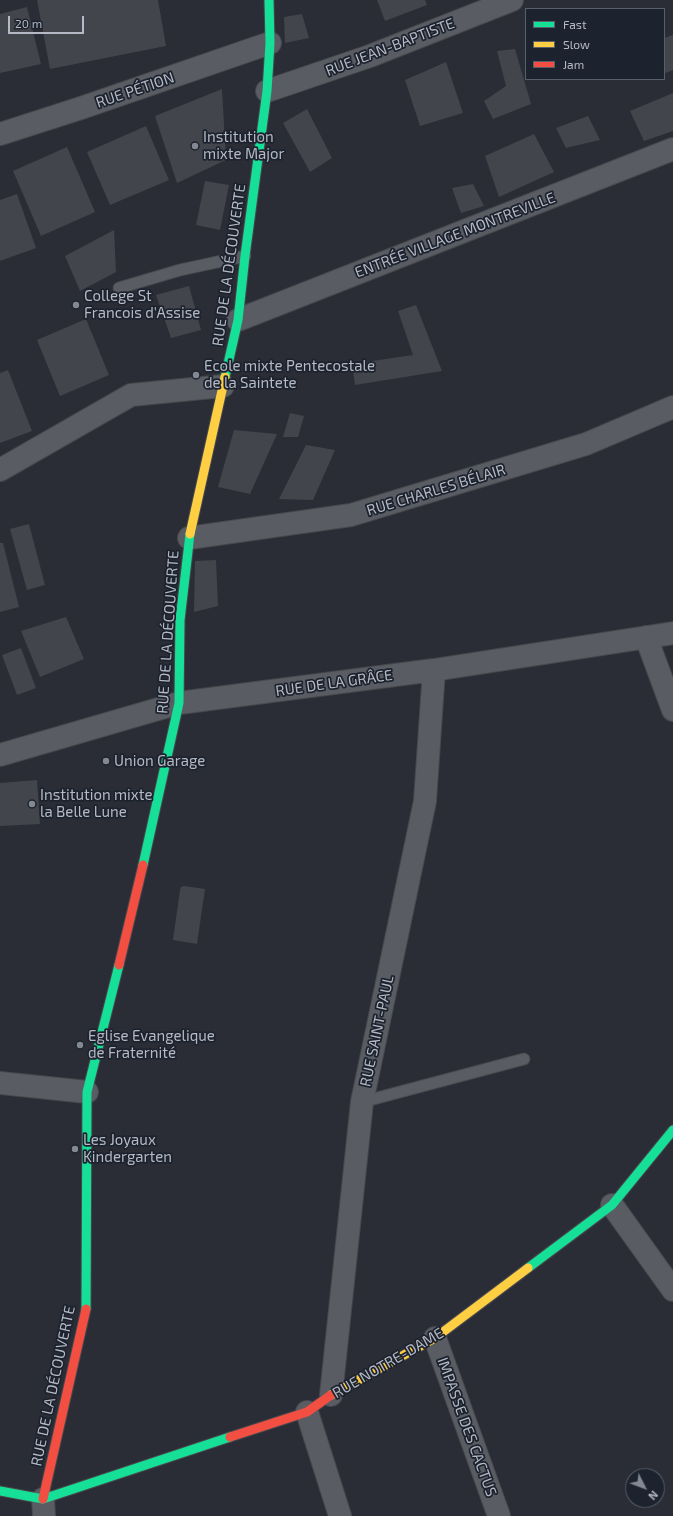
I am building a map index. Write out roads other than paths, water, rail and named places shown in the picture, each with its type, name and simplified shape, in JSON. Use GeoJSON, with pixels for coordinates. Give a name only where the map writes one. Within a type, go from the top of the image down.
{"type":"FeatureCollection","features":[{"type":"Feature","properties":{"kind":"street","name":"RUE DE LA DÉCOUVERTE"},"geometry":{"type":"LineString","coordinates":[[44,1508],[86,1309],[87,1092],[132,914],[179,703],[180,620],[189,538],[238,320],[267,91],[270,43],[269,0]]}},
{"type":"Feature","properties":{"kind":"street","name":"RUE JEAN-BAPTISTE"},"geometry":{"type":"LineString","coordinates":[[267,91],[370,56],[512,0]]}},
{"type":"Feature","properties":{"kind":"street","name":"RUE PÉTION"},"geometry":{"type":"LineString","coordinates":[[0,134],[81,108],[270,43]]}},
{"type":"Feature","properties":{"kind":"street","name":"ENTRÉE VILLAGE MONTREVILLE"},"geometry":{"type":"LineString","coordinates":[[238,320],[673,149]]}},
{"type":"Feature","properties":{"kind":"street"},"geometry":{"type":"LineString","coordinates":[[0,470],[131,395],[223,386]]}},
{"type":"Feature","properties":{"kind":"street","name":"RUE CHARLES BÉLAIR"},"geometry":{"type":"LineString","coordinates":[[189,538],[351,516],[586,444],[673,407]]}},
{"type":"Feature","properties":{"kind":"street","name":"RUE DE LA GRÂCE"},"geometry":{"type":"LineString","coordinates":[[0,755],[179,703],[434,670],[673,633]]}},
{"type":"Feature","properties":{"kind":"street"},"geometry":{"type":"LineString","coordinates":[[646,637],[673,710]]}},
{"type":"Feature","properties":{"kind":"street","name":"RUE SAINT-PAUL"},"geometry":{"type":"LineString","coordinates":[[332,1395],[362,1102],[425,801],[434,670]]}},
{"type":"Feature","properties":{"kind":"street"},"geometry":{"type":"LineString","coordinates":[[0,1082],[87,1092]]}},
{"type":"Feature","properties":{"kind":"street","name":"RUE NOTRE-DAME"},"geometry":{"type":"LineString","coordinates":[[44,1508],[308,1412],[332,1395],[436,1338],[612,1205],[673,1130]]}},
{"type":"Feature","properties":{"kind":"street"},"geometry":{"type":"LineString","coordinates":[[612,1205],[673,1290]]}},
{"type":"Feature","properties":{"kind":"street","name":"IMPASSE DES CACTUS"},"geometry":{"type":"LineString","coordinates":[[436,1338],[499,1516]]}},
{"type":"Feature","properties":{"kind":"street"},"geometry":{"type":"LineString","coordinates":[[308,1412],[340,1516]]}},
{"type":"Feature","properties":{"kind":"street"},"geometry":{"type":"LineString","coordinates":[[0,1491],[44,1508]]}},
{"type":"Feature","properties":{"kind":"lane"},"geometry":{"type":"LineString","coordinates":[[119,288],[180,270],[245,256]]}},
{"type":"Feature","properties":{"kind":"lane"},"geometry":{"type":"LineString","coordinates":[[362,1102],[524,1059]]}},
{"type":"Feature","properties":{"kind":"place","name":"Institution mixte Major"},"geometry":{"type":"Point","coordinates":[195,146]}},
{"type":"Feature","properties":{"kind":"place","name":"College St Francois d'Assise"},"geometry":{"type":"Point","coordinates":[76,305]}},
{"type":"Feature","properties":{"kind":"place","name":"Ecole mixte Pentecostale de la Saintete"},"geometry":{"type":"Point","coordinates":[196,375]}},
{"type":"Feature","properties":{"kind":"place","name":"Union Garage"},"geometry":{"type":"Point","coordinates":[106,761]}},
{"type":"Feature","properties":{"kind":"place","name":"Institution mixte la Belle Lune"},"geometry":{"type":"Point","coordinates":[32,804]}},
{"type":"Feature","properties":{"kind":"place","name":"Eglise Evangelique de Fraternité"},"geometry":{"type":"Point","coordinates":[80,1045]}},
{"type":"Feature","properties":{"kind":"place","name":"Les Joyaux Kindergarten"},"geometry":{"type":"Point","coordinates":[75,1149]}}]}
